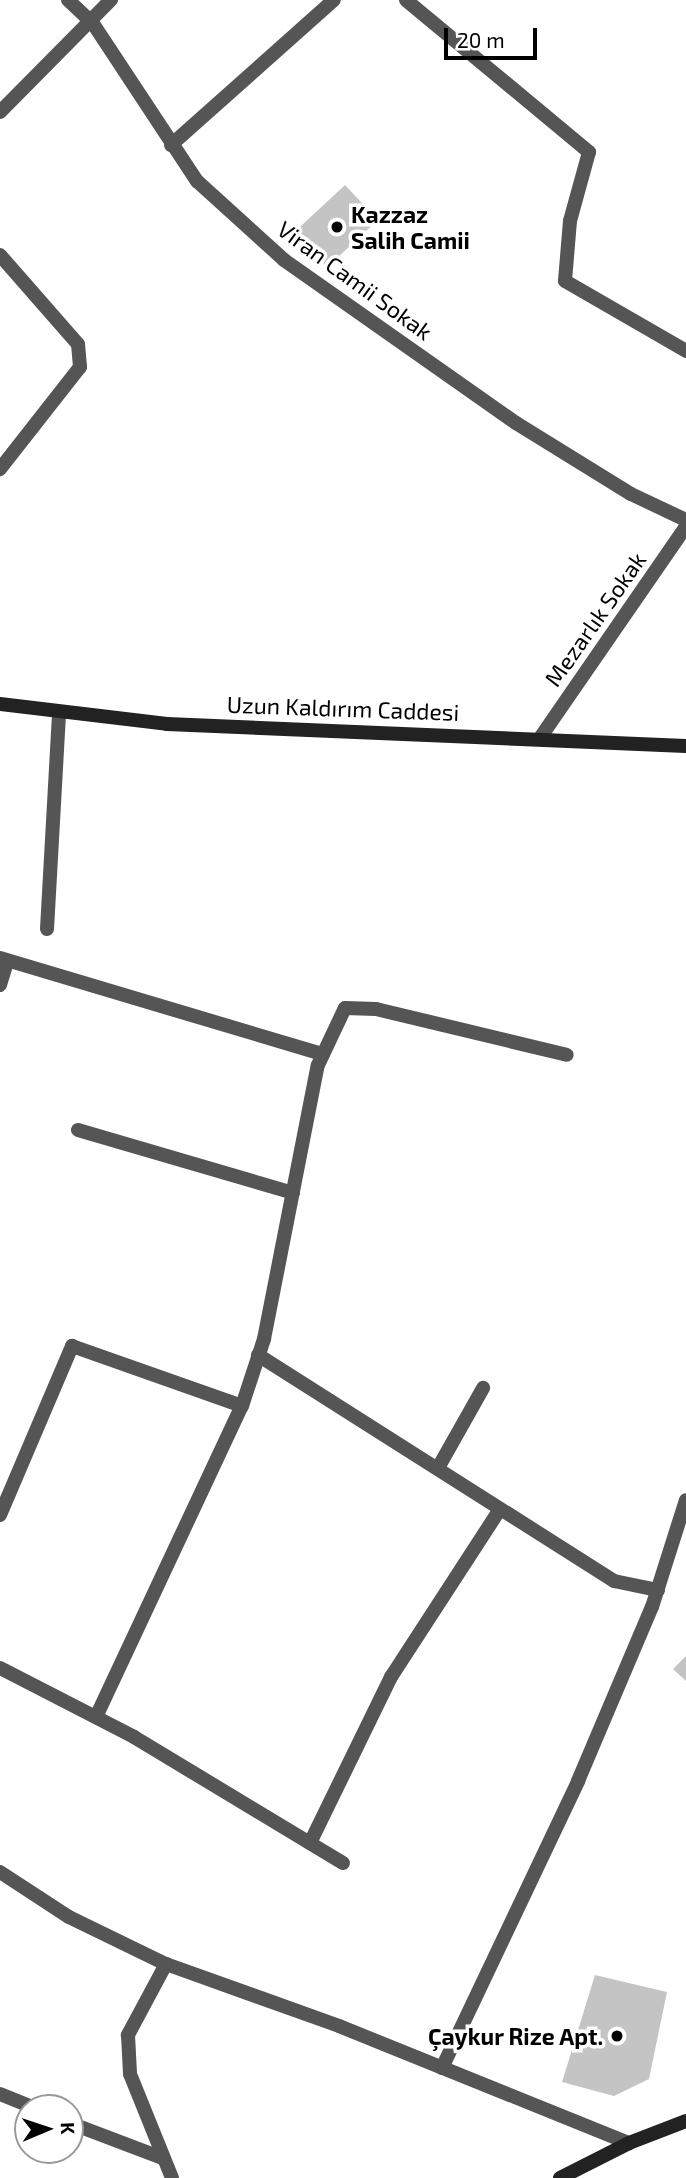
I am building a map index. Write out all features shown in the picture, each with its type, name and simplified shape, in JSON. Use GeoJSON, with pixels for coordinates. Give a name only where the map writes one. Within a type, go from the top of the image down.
{"type":"FeatureCollection","features":[{"type":"Feature","properties":{"kind":"main road","name":"Uzun Kaldırım Caddesi"},"geometry":{"type":"LineString","coordinates":[[0,704],[167,724],[686,746]]}},
{"type":"Feature","properties":{"kind":"main road"},"geometry":{"type":"LineString","coordinates":[[560,2178],[629,2143],[686,2121]]}},
{"type":"Feature","properties":{"kind":"street","name":"Viran Camii Sokak"},"geometry":{"type":"LineString","coordinates":[[68,0],[92,22],[197,181],[284,260],[516,423],[631,494],[686,520]]}},
{"type":"Feature","properties":{"kind":"street"},"geometry":{"type":"LineString","coordinates":[[0,112],[111,0]]}},
{"type":"Feature","properties":{"kind":"street"},"geometry":{"type":"LineString","coordinates":[[171,145],[334,0]]}},
{"type":"Feature","properties":{"kind":"street"},"geometry":{"type":"LineString","coordinates":[[406,0],[589,152],[569,221],[565,281],[686,351]]}},
{"type":"Feature","properties":{"kind":"street"},"geometry":{"type":"LineString","coordinates":[[0,255],[78,344],[79,367],[0,469]]}},
{"type":"Feature","properties":{"kind":"street","name":"Mezarlık Sokak"},"geometry":{"type":"LineString","coordinates":[[540,738],[679,548],[686,526]]}},
{"type":"Feature","properties":{"kind":"street"},"geometry":{"type":"LineString","coordinates":[[47,929],[60,712]]}},
{"type":"Feature","properties":{"kind":"street"},"geometry":{"type":"LineString","coordinates":[[0,985],[4,960],[323,1054]]}},
{"type":"Feature","properties":{"kind":"street"},"geometry":{"type":"LineString","coordinates":[[96,1717],[242,1406],[258,1356],[323,1054],[345,1008],[376,1009],[566,1055]]}},
{"type":"Feature","properties":{"kind":"street"},"geometry":{"type":"LineString","coordinates":[[78,1130],[293,1193]]}},
{"type":"Feature","properties":{"kind":"street"},"geometry":{"type":"LineString","coordinates":[[0,1515],[72,1346],[242,1406]]}},
{"type":"Feature","properties":{"kind":"street"},"geometry":{"type":"LineString","coordinates":[[258,1356],[614,1581],[658,1590]]}},
{"type":"Feature","properties":{"kind":"street"},"geometry":{"type":"LineString","coordinates":[[438,1468],[483,1388]]}},
{"type":"Feature","properties":{"kind":"street"},"geometry":{"type":"LineString","coordinates":[[442,2068],[578,1781],[658,1590],[686,1500]]}},
{"type":"Feature","properties":{"kind":"street"},"geometry":{"type":"LineString","coordinates":[[310,1843],[391,1677],[499,1509]]}},
{"type":"Feature","properties":{"kind":"street"},"geometry":{"type":"LineString","coordinates":[[0,1668],[96,1717],[342,1863]]}},
{"type":"Feature","properties":{"kind":"street"},"geometry":{"type":"LineString","coordinates":[[0,1872],[69,1917],[166,1964],[442,2068],[629,2143]]}},
{"type":"Feature","properties":{"kind":"street"},"geometry":{"type":"LineString","coordinates":[[166,1964],[128,2035],[130,2074],[172,2178]]}},
{"type":"Feature","properties":{"kind":"street"},"geometry":{"type":"LineString","coordinates":[[84,2128],[162,2158]]}},
{"type":"Feature","properties":{"kind":"building","name":"Kazzaz Salih Camii"},"geometry":{"type":"Polygon","coordinates":[[[345,185],[378,220],[327,267],[295,232],[345,185]]]}},
{"type":"Feature","properties":{"kind":"building"},"geometry":{"type":"Polygon","coordinates":[[[686,1656],[686,1681],[673,1669],[686,1656]]]}},
{"type":"Feature","properties":{"kind":"building","name":"Çaykur Rize Apt."},"geometry":{"type":"Polygon","coordinates":[[[595,1975],[667,1992],[649,2079],[614,2096],[562,2082],[595,1975]]]}},
{"type":"Feature","properties":{"kind":"place","name":"Kazzaz Salih Camii"},"geometry":{"type":"Point","coordinates":[337,227]}},
{"type":"Feature","properties":{"kind":"place","name":"Çaykur Rize Apt."},"geometry":{"type":"Point","coordinates":[617,2036]}}]}
